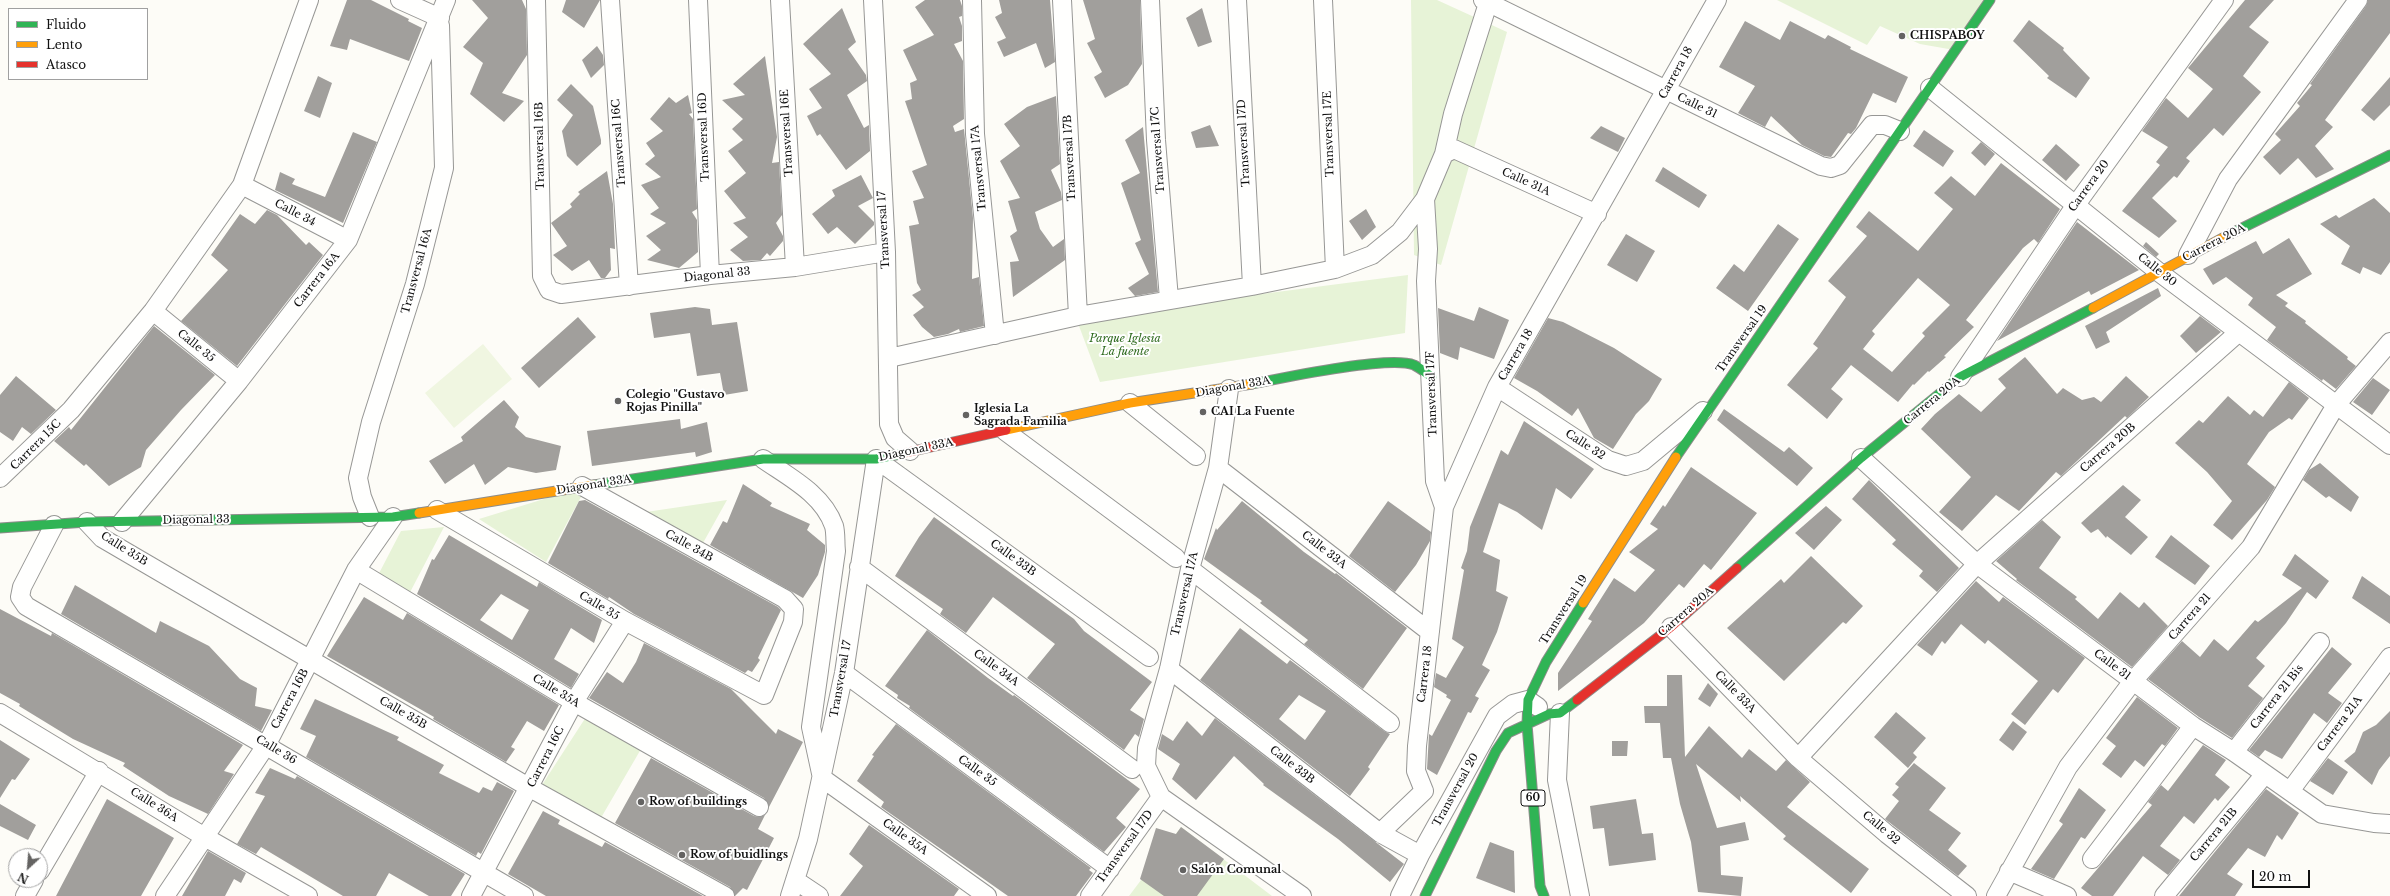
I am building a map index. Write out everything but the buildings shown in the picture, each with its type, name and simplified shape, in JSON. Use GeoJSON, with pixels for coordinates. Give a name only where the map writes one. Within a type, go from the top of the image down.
{"type":"FeatureCollection","features":[{"type":"Feature","properties":{"kind":"street"},"geometry":{"type":"LineString","coordinates":[[153,311],[242,186],[309,0]]}},
{"type":"Feature","properties":{"kind":"street"},"geometry":{"type":"LineString","coordinates":[[400,0],[440,18]]}},
{"type":"Feature","properties":{"kind":"street","name":"Carrera 16A"},"geometry":{"type":"LineString","coordinates":[[122,522],[239,381],[348,240],[440,18],[446,0]]}},
{"type":"Feature","properties":{"kind":"street","name":"Transversal 16B"},"geometry":{"type":"LineString","coordinates":[[536,0],[542,276],[549,290]]}},
{"type":"Feature","properties":{"kind":"street","name":"Transversal 16C"},"geometry":{"type":"LineString","coordinates":[[610,0],[629,286]]}},
{"type":"Feature","properties":{"kind":"street","name":"Transversal 16D"},"geometry":{"type":"LineString","coordinates":[[698,0],[710,274]]}},
{"type":"Feature","properties":{"kind":"street","name":"Transversal 16E"},"geometry":{"type":"LineString","coordinates":[[780,0],[795,267]]}},
{"type":"Feature","properties":{"kind":"street","name":"Transversal 17"},"geometry":{"type":"LineString","coordinates":[[873,0],[886,252],[889,424],[894,438],[910,451]]}},
{"type":"Feature","properties":{"kind":"street","name":"Transversal 17A"},"geometry":{"type":"LineString","coordinates":[[972,0],[975,134],[995,335]]}},
{"type":"Feature","properties":{"kind":"street","name":"Transversal 17B"},"geometry":{"type":"LineString","coordinates":[[1062,0],[1078,316]]}},
{"type":"Feature","properties":{"kind":"street","name":"Transversal 17C"},"geometry":{"type":"LineString","coordinates":[[1150,0],[1156,140],[1169,299]]}},
{"type":"Feature","properties":{"kind":"street","name":"Transversal 17D"},"geometry":{"type":"LineString","coordinates":[[1236,0],[1252,286]]}},
{"type":"Feature","properties":{"kind":"street","name":"Transversal 17E"},"geometry":{"type":"LineString","coordinates":[[1323,0],[1335,269]]}},
{"type":"Feature","properties":{"kind":"street","name":"Carrera 18"},"geometry":{"type":"LineString","coordinates":[[1424,792],[1416,771],[1417,746],[1444,507],[1497,387],[1597,214],[1717,0]]}},
{"type":"Feature","properties":{"kind":"street","name":"Transversal 19"},"geometry":{"type":"LineString","coordinates":[[1528,700],[1546,662],[1650,495],[1711,404],[1990,0]]}},
{"type":"Feature","properties":{"kind":"street","name":"Carrera 20"},"geometry":{"type":"LineString","coordinates":[[1960,377],[2075,206],[2224,0]]}},
{"type":"Feature","properties":{"kind":"street"},"geometry":{"type":"LineString","coordinates":[[2188,255],[2228,179],[2358,0]]}},
{"type":"Feature","properties":{"kind":"street"},"geometry":{"type":"LineString","coordinates":[[889,358],[1078,316],[1169,299],[1252,286],[1335,269],[1372,255],[1400,232],[1425,199],[1449,152],[1453,114],[1487,1]]}},
{"type":"Feature","properties":{"kind":"street","name":"Calle 31"},"geometry":{"type":"LineString","coordinates":[[1487,1],[1666,91],[1821,166],[1831,168],[1840,165],[1872,125],[1885,125],[1900,131]]}},
{"type":"Feature","properties":{"kind":"street","name":"Transversal 16A"},"geometry":{"type":"LineString","coordinates":[[370,517],[362,498],[358,478],[371,422],[415,284],[444,168],[440,18]]}},
{"type":"Feature","properties":{"kind":"street","name":"Calle 30"},"geometry":{"type":"LineString","coordinates":[[1930,88],[2160,273],[2390,445]]}},
{"type":"Feature","properties":{"kind":"street","name":"Calle 31A"},"geometry":{"type":"LineString","coordinates":[[1449,152],[1597,214]]}},
{"type":"Feature","properties":{"kind":"street","name":"Carrera 20A"},"geometry":{"type":"LineString","coordinates":[[1527,724],[1554,714],[1671,626],[1861,458],[1960,377],[2160,273],[2188,255],[2390,155]]}},
{"type":"Feature","properties":{"kind":"street","name":"Calle 34"},"geometry":{"type":"LineString","coordinates":[[242,186],[348,240]]}},
{"type":"Feature","properties":{"kind":"street","name":"Transversal 17F"},"geometry":{"type":"LineString","coordinates":[[1425,199],[1428,249],[1426,280],[1432,377],[1435,481],[1444,507]]}},
{"type":"Feature","properties":{"kind":"street","name":"Diagonal 33"},"geometry":{"type":"LineString","coordinates":[[549,290],[561,294],[710,274],[795,267],[886,252]]}},
{"type":"Feature","properties":{"kind":"street","name":"Calle 35"},"geometry":{"type":"LineString","coordinates":[[153,311],[239,381]]}},
{"type":"Feature","properties":{"kind":"street","name":"Carrera 15C"},"geometry":{"type":"LineString","coordinates":[[0,478],[71,410],[153,311]]}},
{"type":"Feature","properties":{"kind":"street","name":"Carrera 20B"},"geometry":{"type":"LineString","coordinates":[[1977,564],[2239,332]]}},
{"type":"Feature","properties":{"kind":"street","name":"Carrera 21"},"geometry":{"type":"LineString","coordinates":[[1996,896],[2068,767],[2133,681],[2251,547],[2336,405],[2390,342]]}},
{"type":"Feature","properties":{"kind":"street","name":"Diagonal 33A"},"geometry":{"type":"LineString","coordinates":[[393,517],[582,486],[763,459],[876,458],[1130,403],[1229,388],[1308,373],[1390,362],[1413,365],[1432,377]]}},
{"type":"Feature","properties":{"kind":"street","name":"Calle 32"},"geometry":{"type":"LineString","coordinates":[[1497,387],[1608,460],[1626,466],[1643,461],[1711,404]]}},
{"type":"Feature","properties":{"kind":"street","name":"Transversal 17A"},"geometry":{"type":"LineString","coordinates":[[1161,797],[1146,766],[1147,748],[1169,669],[1183,564],[1218,468],[1229,388]]}},
{"type":"Feature","properties":{"kind":"street"},"geometry":{"type":"LineString","coordinates":[[1130,403],[1196,456]]}},
{"type":"Feature","properties":{"kind":"street"},"geometry":{"type":"LineString","coordinates":[[1005,431],[1183,564],[1390,723]]}},
{"type":"Feature","properties":{"kind":"street","name":"Transversal 17"},"geometry":{"type":"LineString","coordinates":[[792,888],[808,840],[844,673],[876,458]]}},
{"type":"Feature","properties":{"kind":"street","name":"Calle 33B"},"geometry":{"type":"LineString","coordinates":[[876,458],[1149,657]]}},
{"type":"Feature","properties":{"kind":"street","name":"Calle 31"},"geometry":{"type":"LineString","coordinates":[[1861,458],[1977,564],[2193,726],[2234,752],[2322,814],[2374,823],[2390,824]]}},
{"type":"Feature","properties":{"kind":"street"},"geometry":{"type":"LineString","coordinates":[[763,459],[800,484],[823,504],[834,526],[836,550],[811,727],[822,778]]}},
{"type":"Feature","properties":{"kind":"street","name":"Calle 33A"},"geometry":{"type":"LineString","coordinates":[[1218,468],[1430,632]]}},
{"type":"Feature","properties":{"kind":"street","name":"Calle 34B"},"geometry":{"type":"LineString","coordinates":[[582,486],[785,599],[794,609],[793,622],[764,695]]}},
{"type":"Feature","properties":{"kind":"street","name":"Calle 35"},"geometry":{"type":"LineString","coordinates":[[437,510],[625,621],[764,695]]}},
{"type":"Feature","properties":{"kind":"street","name":"Diagonal 33"},"geometry":{"type":"LineString","coordinates":[[0,528],[54,526],[87,522],[393,517]]}},
{"type":"Feature","properties":{"kind":"street","name":"Carrera 16B"},"geometry":{"type":"LineString","coordinates":[[164,896],[203,836],[267,744],[312,659],[356,570],[393,517]]}},
{"type":"Feature","properties":{"kind":"street","name":"Calle 35B"},"geometry":{"type":"LineString","coordinates":[[87,522],[102,538],[312,659],[530,788],[725,896]]}},
{"type":"Feature","properties":{"kind":"street","name":"Calle 36"},"geometry":{"type":"LineString","coordinates":[[54,526],[22,587],[20,597],[26,606],[267,744],[484,874],[524,896]]}},
{"type":"Feature","properties":{"kind":"street"},"geometry":{"type":"LineString","coordinates":[[1798,758],[1977,564]]}},
{"type":"Feature","properties":{"kind":"street","name":"Calle 34A"},"geometry":{"type":"LineString","coordinates":[[859,567],[1132,769]]}},
{"type":"Feature","properties":{"kind":"street","name":"Calle 35A"},"geometry":{"type":"LineString","coordinates":[[356,570],[574,702],[759,807]]}},
{"type":"Feature","properties":{"kind":"street","name":"Carrera 16C"},"geometry":{"type":"LineString","coordinates":[[471,896],[530,788],[574,702],[625,621]]}},
{"type":"Feature","properties":{"kind":"street","name":"Calle 33A"},"geometry":{"type":"LineString","coordinates":[[1671,626],[1798,758]]}},
{"type":"Feature","properties":{"kind":"street","name":"Carrera 21 Bis"},"geometry":{"type":"LineString","coordinates":[[2234,752],[2320,642]]}},
{"type":"Feature","properties":{"kind":"street","name":"Carrera 21A"},"geometry":{"type":"LineString","coordinates":[[2290,791],[2390,657]]}},
{"type":"Feature","properties":{"kind":"street","name":"Calle 33B"},"geometry":{"type":"LineString","coordinates":[[1169,669],[1380,833],[1420,855]]}},
{"type":"Feature","properties":{"kind":"street","name":"Calle 35"},"geometry":{"type":"LineString","coordinates":[[844,673],[1110,869]]}},
{"type":"Feature","properties":{"kind":"street"},"geometry":{"type":"LineString","coordinates":[[1528,700],[1554,714],[1556,780],[1580,896]]}},
{"type":"Feature","properties":{"kind":"street","name":"60"},"geometry":{"type":"LineString","coordinates":[[1528,700],[1527,724],[1540,886],[1544,896]]}},
{"type":"Feature","properties":{"kind":"street","name":"Transversal 20"},"geometry":{"type":"LineString","coordinates":[[1400,896],[1420,855],[1497,716],[1513,704],[1528,700]]}},
{"type":"Feature","properties":{"kind":"street","name":"Calle 36A"},"geometry":{"type":"LineString","coordinates":[[0,713],[99,771],[300,894]]}},
{"type":"Feature","properties":{"kind":"street","name":"Transversal 20"},"geometry":{"type":"LineString","coordinates":[[1425,896],[1496,751],[1508,733],[1527,724]]}},
{"type":"Feature","properties":{"kind":"street"},"geometry":{"type":"LineString","coordinates":[[2092,859],[2193,726]]}},
{"type":"Feature","properties":{"kind":"street","name":"Calle 32"},"geometry":{"type":"LineString","coordinates":[[1798,758],[1887,834],[1967,896]]}},
{"type":"Feature","properties":{"kind":"street"},"geometry":{"type":"LineString","coordinates":[[48,857],[99,771]]}},
{"type":"Feature","properties":{"kind":"street","name":"Carrera 21B"},"geometry":{"type":"LineString","coordinates":[[2164,896],[2265,774]]}},
{"type":"Feature","properties":{"kind":"street","name":"Calle 35A"},"geometry":{"type":"LineString","coordinates":[[822,778],[976,893]]}},
{"type":"Feature","properties":{"kind":"street"},"geometry":{"type":"LineString","coordinates":[[1380,833],[1424,792],[1448,805]]}},
{"type":"Feature","properties":{"kind":"street"},"geometry":{"type":"LineString","coordinates":[[1161,797],[1302,896]]}},
{"type":"Feature","properties":{"kind":"street","name":"Transversal 17D"},"geometry":{"type":"LineString","coordinates":[[1090,896],[1161,797]]}},
{"type":"Feature","properties":{"kind":"street"},"geometry":{"type":"LineString","coordinates":[[2010,871],[2067,896]]}},
{"type":"Feature","properties":{"kind":"street"},"geometry":{"type":"LineString","coordinates":[[792,888],[819,896]]}},
{"type":"Feature","properties":{"kind":"green space"},"geometry":{"type":"Polygon","coordinates":[[[1411,0],[1437,0],[1507,32],[1441,265],[1414,255],[1411,0]]]}},
{"type":"Feature","properties":{"kind":"green space"},"geometry":{"type":"Polygon","coordinates":[[[1777,0],[1994,0],[1960,51],[1920,44],[1880,26],[1867,45],[1777,0]]]}},
{"type":"Feature","properties":{"kind":"green space","name":"Parque Iglesia La fuente"},"geometry":{"type":"Polygon","coordinates":[[[1408,275],[1405,333],[1100,382],[1076,318],[1408,275]]]}},
{"type":"Feature","properties":{"kind":"green space"},"geometry":{"type":"Polygon","coordinates":[[[483,344],[512,379],[454,428],[425,393],[483,344]]]}},
{"type":"Feature","properties":{"kind":"green space"},"geometry":{"type":"Polygon","coordinates":[[[570,491],[582,495],[546,562],[479,519],[570,491]]]}},
{"type":"Feature","properties":{"kind":"green space"},"geometry":{"type":"Polygon","coordinates":[[[727,500],[703,543],[646,512],[727,500]]]}},
{"type":"Feature","properties":{"kind":"green space"},"geometry":{"type":"Polygon","coordinates":[[[444,527],[406,600],[375,581],[401,531],[444,527]]]}},
{"type":"Feature","properties":{"kind":"green space"},"geometry":{"type":"Polygon","coordinates":[[[586,717],[641,749],[598,823],[540,788],[586,717]]]}},
{"type":"Feature","properties":{"kind":"green space","name":"Salón Comunal"},"geometry":{"type":"Polygon","coordinates":[[[1181,827],[1272,896],[1129,896],[1181,827]]]}},
{"type":"Feature","properties":{"kind":"traffic: fast"},"geometry":{"type":"LineString","coordinates":[[1676,457],[1990,0]]}},
{"type":"Feature","properties":{"kind":"traffic: fast"},"geometry":{"type":"LineString","coordinates":[[2230,234],[2390,155]]}},
{"type":"Feature","properties":{"kind":"traffic: fast"},"geometry":{"type":"LineString","coordinates":[[1737,568],[1861,458],[1960,377],[2093,308]]}},
{"type":"Feature","properties":{"kind":"traffic: fast"},"geometry":{"type":"LineString","coordinates":[[1252,384],[1335,368],[1382,363],[1414,365],[1432,377]]}},
{"type":"Feature","properties":{"kind":"traffic: fast"},"geometry":{"type":"LineString","coordinates":[[594,485],[763,459],[876,459],[900,454]]}},
{"type":"Feature","properties":{"kind":"traffic: fast"},"geometry":{"type":"LineString","coordinates":[[0,528],[87,522],[393,517],[419,513]]}},
{"type":"Feature","properties":{"kind":"traffic: fast"},"geometry":{"type":"LineString","coordinates":[[1544,896],[1540,886],[1527,724],[1528,700],[1546,662],[1583,603]]}},
{"type":"Feature","properties":{"kind":"traffic: fast"},"geometry":{"type":"LineString","coordinates":[[1425,896],[1496,751],[1508,733],[1549,714],[1560,713],[1577,700]]}},
{"type":"Feature","properties":{"kind":"traffic: slow"},"geometry":{"type":"LineString","coordinates":[[2093,308],[2230,234]]}},
{"type":"Feature","properties":{"kind":"traffic: slow"},"geometry":{"type":"LineString","coordinates":[[1006,430],[1130,403],[1252,384]]}},
{"type":"Feature","properties":{"kind":"traffic: slow"},"geometry":{"type":"LineString","coordinates":[[1583,603],[1676,457]]}},
{"type":"Feature","properties":{"kind":"traffic: slow"},"geometry":{"type":"LineString","coordinates":[[419,513],[594,485]]}},
{"type":"Feature","properties":{"kind":"traffic: jam"},"geometry":{"type":"LineString","coordinates":[[900,454],[1006,430]]}},
{"type":"Feature","properties":{"kind":"traffic: jam"},"geometry":{"type":"LineString","coordinates":[[1577,700],[1671,627],[1737,568]]}},
{"type":"Feature","properties":{"kind":"place","name":"CHISPABOY"},"geometry":{"type":"Point","coordinates":[1902,36]}},
{"type":"Feature","properties":{"kind":"place","name":"Colegio \"Gustavo Rojas Pinilla\""},"geometry":{"type":"Point","coordinates":[618,401]}},
{"type":"Feature","properties":{"kind":"place","name":"CAI La Fuente"},"geometry":{"type":"Point","coordinates":[1203,412]}},
{"type":"Feature","properties":{"kind":"place","name":"Iglesia La Sagrada Familia"},"geometry":{"type":"Point","coordinates":[966,415]}},
{"type":"Feature","properties":{"kind":"place","name":"Row of buildings"},"geometry":{"type":"Point","coordinates":[641,802]}},
{"type":"Feature","properties":{"kind":"place","name":"Row of buidlings"},"geometry":{"type":"Point","coordinates":[682,855]}},
{"type":"Feature","properties":{"kind":"place","name":"Salón Comunal"},"geometry":{"type":"Point","coordinates":[1183,870]}}]}
